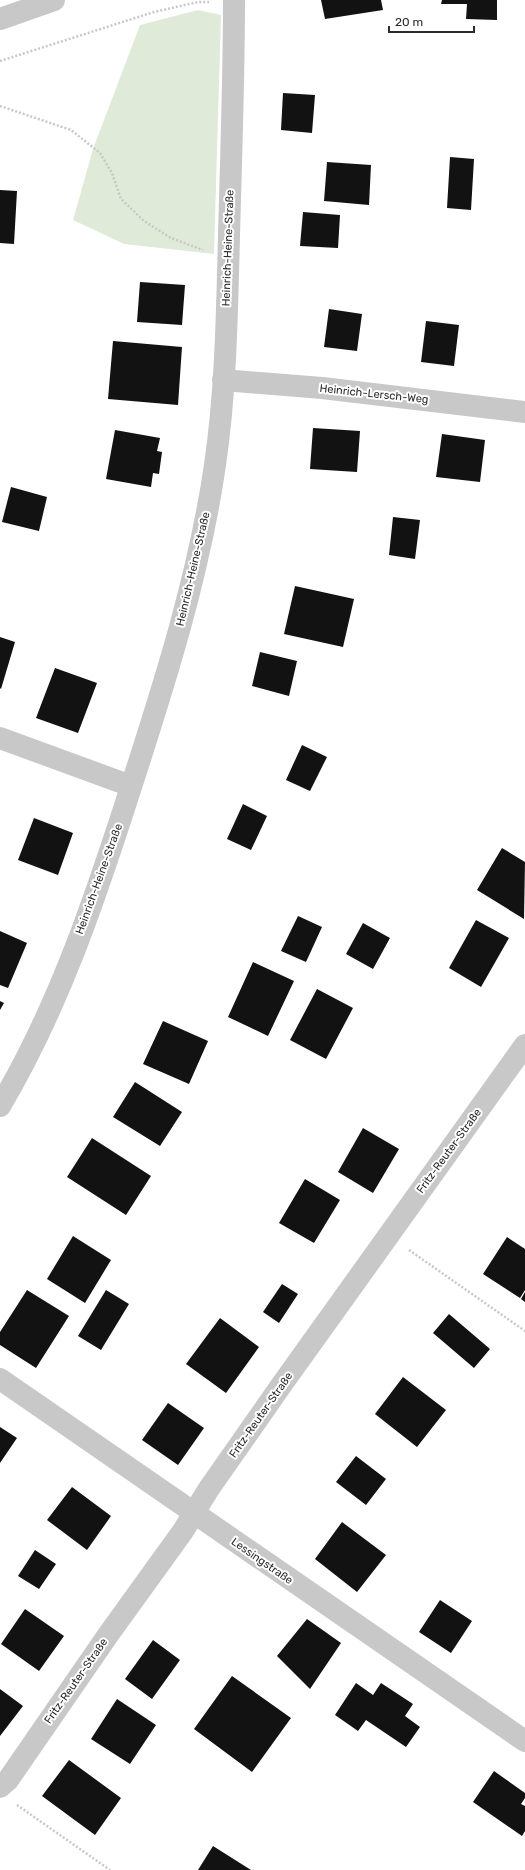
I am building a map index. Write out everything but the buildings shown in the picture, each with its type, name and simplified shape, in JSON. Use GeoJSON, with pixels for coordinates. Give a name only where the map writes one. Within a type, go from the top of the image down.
{"type":"FeatureCollection","features":[{"type":"Feature","properties":{"kind":"street"},"geometry":{"type":"LineString","coordinates":[[0,19],[54,0]]}},
{"type":"Feature","properties":{"kind":"street","name":"Heinrich-Heine-Straße"},"geometry":{"type":"LineString","coordinates":[[0,1106],[23,1067],[70,960],[101,879],[169,670],[201,544],[215,464],[223,380],[228,257],[234,1]]}},
{"type":"Feature","properties":{"kind":"street","name":"Heinrich-Lersch-Weg"},"geometry":{"type":"LineString","coordinates":[[223,380],[329,389],[525,412]]}},
{"type":"Feature","properties":{"kind":"street"},"geometry":{"type":"LineString","coordinates":[[0,738],[131,786]]}},
{"type":"Feature","properties":{"kind":"street","name":"Fritz-Reuter-Straße"},"geometry":{"type":"LineString","coordinates":[[0,1787],[8,1780],[194,1513],[217,1477],[388,1235],[525,1045]]}},
{"type":"Feature","properties":{"kind":"street","name":"Lessingstraße"},"geometry":{"type":"LineString","coordinates":[[0,1379],[525,1741]]}},
{"type":"Feature","properties":{"kind":"path"},"geometry":{"type":"LineString","coordinates":[[0,61],[154,12],[198,2],[234,1]]}},
{"type":"Feature","properties":{"kind":"path"},"geometry":{"type":"LineString","coordinates":[[0,106],[71,130],[81,136],[100,153],[112,173],[121,198],[144,221],[171,238],[201,250],[228,257]]}},
{"type":"Feature","properties":{"kind":"path"},"geometry":{"type":"LineString","coordinates":[[388,1235],[525,1331]]}},
{"type":"Feature","properties":{"kind":"path"},"geometry":{"type":"LineString","coordinates":[[15,1803],[110,1870]]}},
{"type":"Feature","properties":{"kind":"green space"},"geometry":{"type":"Polygon","coordinates":[[[198,10],[221,15],[214,254],[124,244],[73,220],[93,149],[140,25],[198,10]]]}}]}
